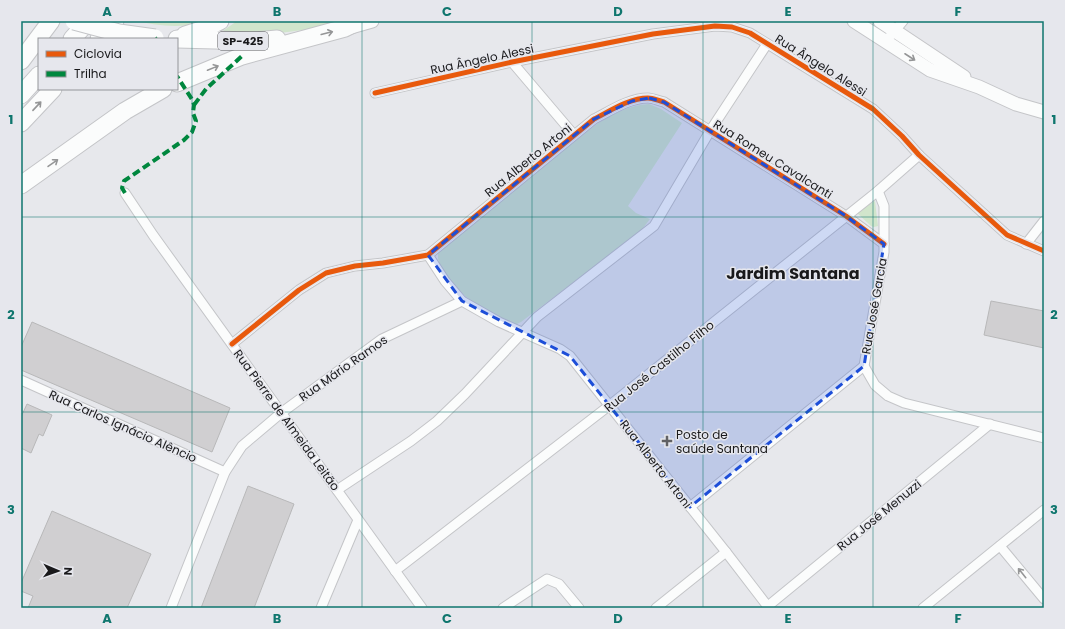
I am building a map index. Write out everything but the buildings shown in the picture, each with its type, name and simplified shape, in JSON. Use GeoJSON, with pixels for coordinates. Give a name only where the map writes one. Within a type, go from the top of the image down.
{"type":"FeatureCollection","features":[{"type":"Feature","properties":{"kind":"highway"},"geometry":{"type":"LineString","coordinates":[[38,38],[51,21]]}},
{"type":"Feature","properties":{"kind":"highway","name":"SP-425"},"geometry":{"type":"LineString","coordinates":[[74,21],[118,32],[155,38]]}},
{"type":"Feature","properties":{"kind":"highway"},"geometry":{"type":"LineString","coordinates":[[73,38],[88,21]]}},
{"type":"Feature","properties":{"kind":"highway"},"geometry":{"type":"LineString","coordinates":[[100,38],[115,21]]}},
{"type":"Feature","properties":{"kind":"highway"},"geometry":{"type":"LineString","coordinates":[[176,38],[204,29],[220,21]]}},
{"type":"Feature","properties":{"kind":"highway","name":"SP-425"},"geometry":{"type":"LineString","coordinates":[[178,39],[253,41],[309,37],[352,25]]}},
{"type":"Feature","properties":{"kind":"highway"},"geometry":{"type":"LineString","coordinates":[[178,83],[242,56],[309,37]]}},
{"type":"Feature","properties":{"kind":"highway"},"geometry":{"type":"LineString","coordinates":[[21,61],[38,38]]}},
{"type":"Feature","properties":{"kind":"highway"},"geometry":{"type":"LineString","coordinates":[[21,95],[38,76]]}},
{"type":"Feature","properties":{"kind":"highway"},"geometry":{"type":"LineString","coordinates":[[21,123],[52,90]]}},
{"type":"Feature","properties":{"kind":"highway"},"geometry":{"type":"LineString","coordinates":[[21,185],[124,111],[161,90]]}},
{"type":"Feature","properties":{"kind":"street"},"geometry":{"type":"LineString","coordinates":[[352,25],[372,21]]}},
{"type":"Feature","properties":{"kind":"street"},"geometry":{"type":"LineString","coordinates":[[854,21],[930,70],[979,87],[1016,104],[1044,112]]}},
{"type":"Feature","properties":{"kind":"street"},"geometry":{"type":"LineString","coordinates":[[880,21],[899,26],[979,87]]}},
{"type":"Feature","properties":{"kind":"street","name":"Rua Ângelo Alessi"},"geometry":{"type":"LineString","coordinates":[[375,93],[512,62],[653,34],[715,26],[732,28],[750,33],[873,109],[902,136],[919,155],[1007,235],[1044,251]]}},
{"type":"Feature","properties":{"kind":"street"},"geometry":{"type":"LineString","coordinates":[[886,42],[899,26]]}},
{"type":"Feature","properties":{"kind":"street"},"geometry":{"type":"LineString","coordinates":[[337,490],[411,441],[437,421],[465,394],[537,317],[654,226],[710,131],[767,44]]}},
{"type":"Feature","properties":{"kind":"street"},"geometry":{"type":"LineString","coordinates":[[512,62],[574,135]]}},
{"type":"Feature","properties":{"kind":"street","name":"Rua Romeu Cavalcanti"},"geometry":{"type":"LineString","coordinates":[[649,98],[664,102],[846,216],[884,244]]}},
{"type":"Feature","properties":{"kind":"street","name":"Rua Alberto Artoni"},"geometry":{"type":"LineString","coordinates":[[649,98],[632,101],[614,108],[594,119],[428,254],[445,281],[462,301],[499,322],[560,349],[570,356],[768,607]]}},
{"type":"Feature","properties":{"kind":"street","name":"Rua José Castilho Filho"},"geometry":{"type":"LineString","coordinates":[[395,571],[610,405],[878,191],[919,155]]}},
{"type":"Feature","properties":{"kind":"street","name":"Rua José Garcia"},"geometry":{"type":"LineString","coordinates":[[878,191],[884,206],[884,252],[864,366],[875,385],[888,396],[904,403],[1044,438]]}},
{"type":"Feature","properties":{"kind":"street","name":"Rua Pierre de Almeida Leitão"},"geometry":{"type":"LineString","coordinates":[[125,193],[422,608]]}},
{"type":"Feature","properties":{"kind":"street"},"geometry":{"type":"LineString","coordinates":[[1026,244],[1044,221]]}},
{"type":"Feature","properties":{"kind":"street"},"geometry":{"type":"LineString","coordinates":[[232,344],[299,290],[326,273],[354,266],[383,263],[428,254]]}},
{"type":"Feature","properties":{"kind":"street","name":"Rua Mário Ramos"},"geometry":{"type":"LineString","coordinates":[[171,608],[225,472],[242,446],[281,413],[382,339],[462,301]]}},
{"type":"Feature","properties":{"kind":"street"},"geometry":{"type":"LineString","coordinates":[[690,507],[864,366]]}},
{"type":"Feature","properties":{"kind":"street","name":"Rua Carlos Ignácio Alêncio"},"geometry":{"type":"LineString","coordinates":[[21,380],[225,472]]}},
{"type":"Feature","properties":{"kind":"street","name":"Rua José Menuzzi"},"geometry":{"type":"LineString","coordinates":[[768,607],[990,424]]}},
{"type":"Feature","properties":{"kind":"street"},"geometry":{"type":"LineString","coordinates":[[922,608],[1044,510]]}},
{"type":"Feature","properties":{"kind":"street"},"geometry":{"type":"LineString","coordinates":[[321,608],[358,520]]}},
{"type":"Feature","properties":{"kind":"street"},"geometry":{"type":"LineString","coordinates":[[1000,546],[1044,599]]}},
{"type":"Feature","properties":{"kind":"street"},"geometry":{"type":"LineString","coordinates":[[656,608],[726,552]]}},
{"type":"Feature","properties":{"kind":"street"},"geometry":{"type":"LineString","coordinates":[[503,608],[547,579],[559,584],[579,608]]}},
{"type":"Feature","properties":{"kind":"highlighted area"},"geometry":{"type":"Polygon","coordinates":[[[649,98],[664,102],[846,216],[884,244],[864,366],[690,507],[570,356],[462,301],[428,255],[594,119],[632,101],[649,98]]]}},
{"type":"Feature","properties":{"kind":"green space"},"geometry":{"type":"Polygon","coordinates":[[[135,21],[203,21],[194,24],[169,26],[135,21]]]}},
{"type":"Feature","properties":{"kind":"green space"},"geometry":{"type":"Polygon","coordinates":[[[237,21],[338,21],[311,29],[264,35],[217,35],[237,21]]]}},
{"type":"Feature","properties":{"kind":"green space"},"geometry":{"type":"Polygon","coordinates":[[[649,104],[661,109],[682,123],[628,206],[636,213],[650,219],[640,232],[515,325],[474,303],[455,286],[441,267],[438,255],[440,249],[594,126],[620,111],[634,106],[649,104]]]}},
{"type":"Feature","properties":{"kind":"green space"},"geometry":{"type":"Polygon","coordinates":[[[875,201],[878,226],[874,227],[856,212],[875,201]]]}},
{"type":"Feature","properties":{"kind":"marked path"},"geometry":{"type":"LineString","coordinates":[[194,105],[206,89],[242,56]]}},
{"type":"Feature","properties":{"kind":"marked path"},"geometry":{"type":"LineString","coordinates":[[125,193],[122,188],[124,181],[184,140],[192,132],[196,121],[193,113],[193,101],[178,78]]}},
{"type":"Feature","properties":{"kind":"cycle path"},"geometry":{"type":"LineString","coordinates":[[375,93],[512,62],[653,34],[715,26],[732,27],[750,33],[873,109],[902,136],[919,155],[1007,235],[1044,251]]}},
{"type":"Feature","properties":{"kind":"cycle path"},"geometry":{"type":"LineString","coordinates":[[232,344],[299,290],[326,273],[355,266],[383,263],[428,255],[594,119],[634,100],[650,98],[664,102],[846,216],[884,244]]}},
{"type":"Feature","properties":{"kind":"place","name":"Posto de saúde Santana"},"geometry":{"type":"Point","coordinates":[667,441]}},
{"type":"Feature","properties":{"kind":"district","name":"Jardim Santana"},"geometry":{"type":"Point","coordinates":[793,273]}}]}
